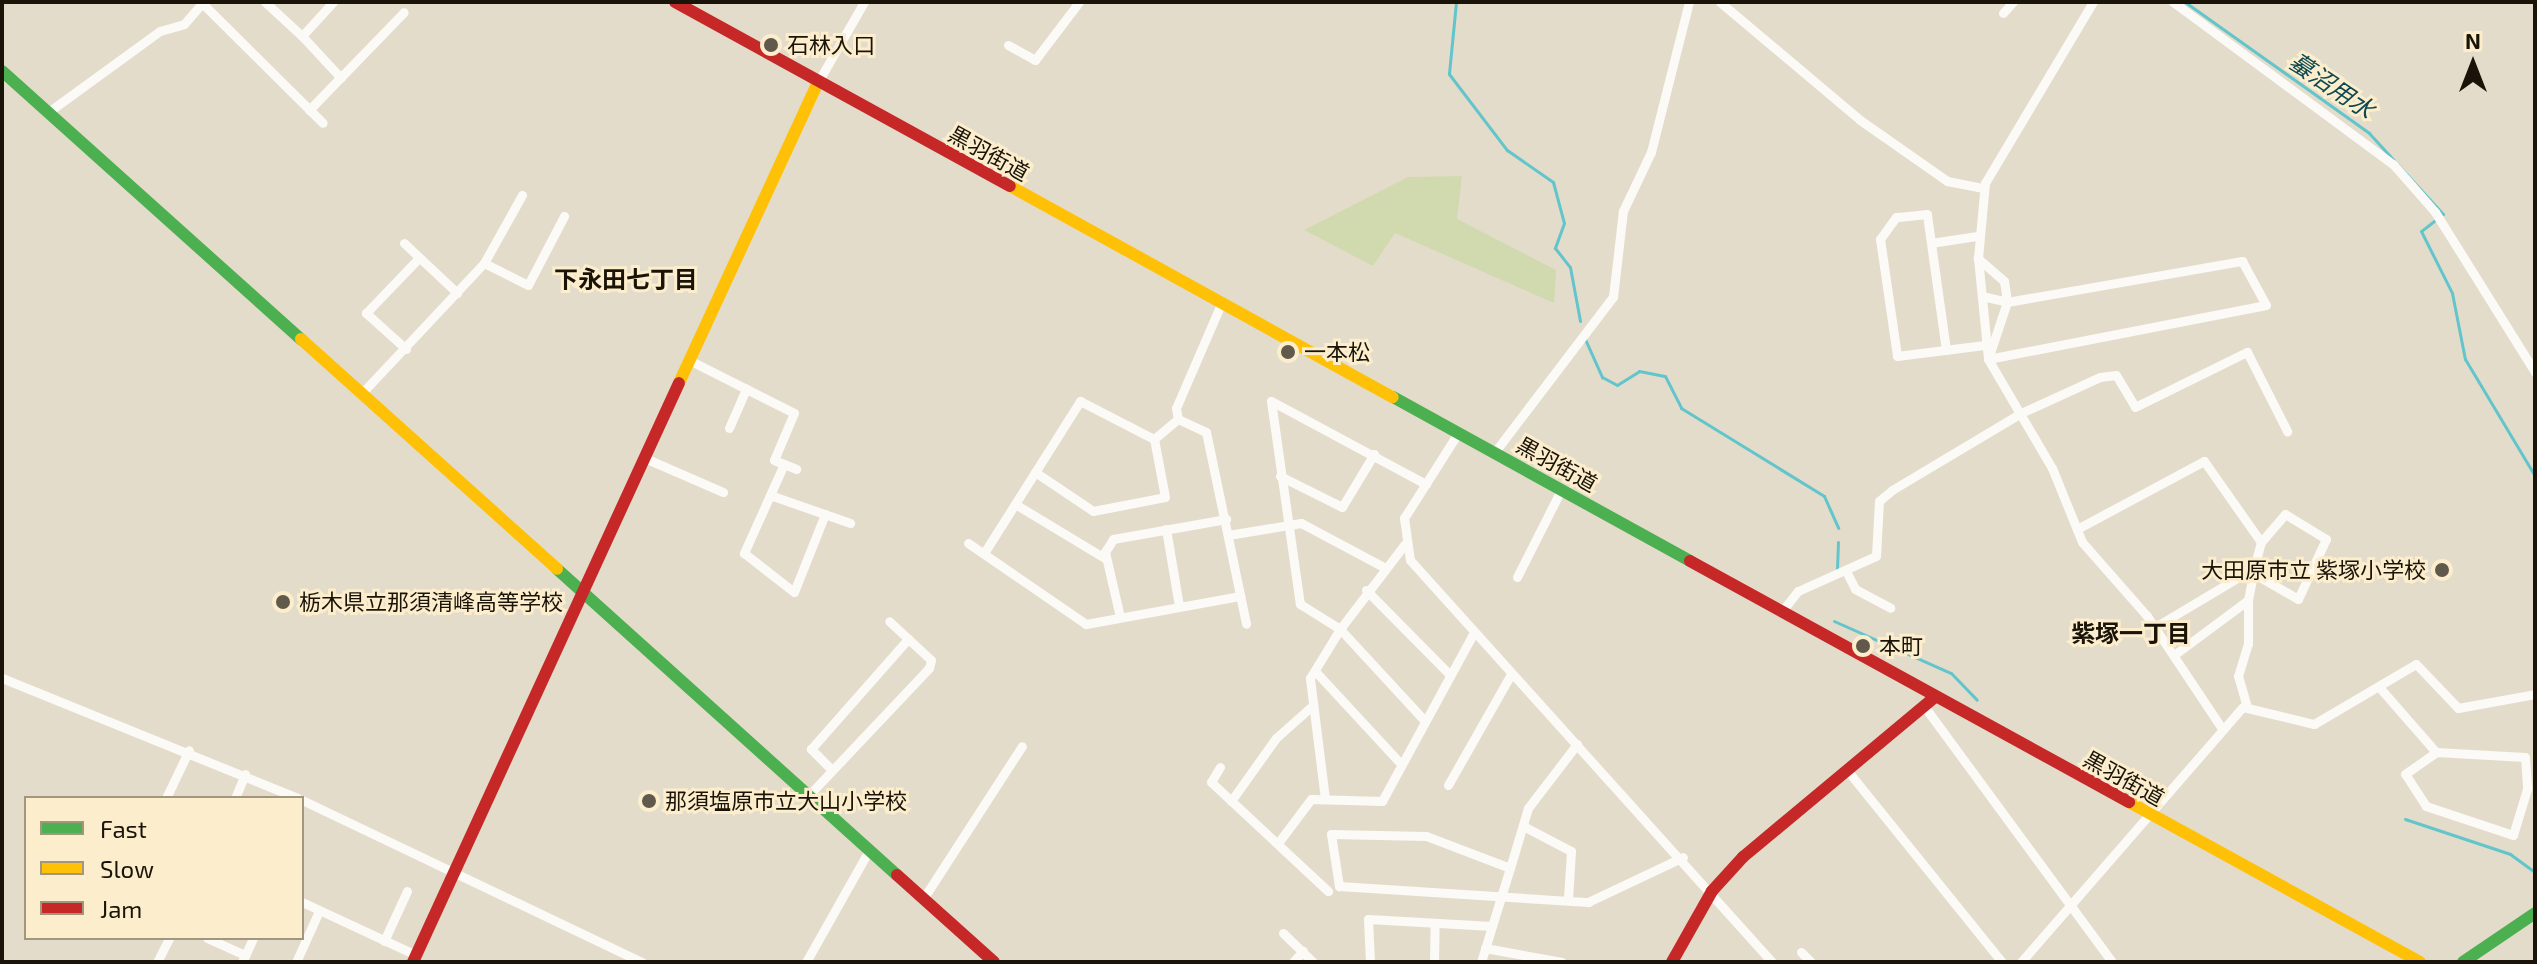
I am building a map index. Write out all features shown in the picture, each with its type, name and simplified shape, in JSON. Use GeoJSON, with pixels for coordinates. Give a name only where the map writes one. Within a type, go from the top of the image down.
{"type":"FeatureCollection","features":[{"type":"Feature","properties":{"kind":"street"},"geometry":{"type":"LineString","coordinates":[[265,2],[341,78]]}},
{"type":"Feature","properties":{"kind":"street"},"geometry":{"type":"LineString","coordinates":[[302,36],[333,2]]}},
{"type":"Feature","properties":{"kind":"street","name":"黒羽街道"},"geometry":{"type":"LineString","coordinates":[[675,2],[2420,962]]}},
{"type":"Feature","properties":{"kind":"street"},"geometry":{"type":"LineString","coordinates":[[304,903],[414,958],[587,592],[818,82],[864,2]]}},
{"type":"Feature","properties":{"kind":"street"},"geometry":{"type":"LineString","coordinates":[[1008,45],[1035,60],[1079,2]]}},
{"type":"Feature","properties":{"kind":"street"},"geometry":{"type":"LineString","coordinates":[[1494,453],[1613,297],[1623,211],[1651,152],[1689,2]]}},
{"type":"Feature","properties":{"kind":"street"},"geometry":{"type":"LineString","coordinates":[[1720,2],[1860,120],[1947,181],[1983,188]]}},
{"type":"Feature","properties":{"kind":"street"},"geometry":{"type":"LineString","coordinates":[[2003,13],[2013,2]]}},
{"type":"Feature","properties":{"kind":"street"},"geometry":{"type":"LineString","coordinates":[[2093,2],[1983,188],[1977,236],[1984,345],[1988,359],[2021,413],[2077,529],[2155,627],[2221,727]]}},
{"type":"Feature","properties":{"kind":"street"},"geometry":{"type":"LineString","coordinates":[[2173,2],[2393,164],[2435,212],[2535,372]]}},
{"type":"Feature","properties":{"kind":"street"},"geometry":{"type":"LineString","coordinates":[[47,113],[160,31],[184,24],[203,3],[323,123]]}},
{"type":"Feature","properties":{"kind":"street"},"geometry":{"type":"LineString","coordinates":[[309,110],[404,12]]}},
{"type":"Feature","properties":{"kind":"street"},"geometry":{"type":"LineString","coordinates":[[2,71],[361,394],[587,592],[994,962]]}},
{"type":"Feature","properties":{"kind":"street"},"geometry":{"type":"LineString","coordinates":[[361,394],[484,263],[522,195]]}},
{"type":"Feature","properties":{"kind":"street"},"geometry":{"type":"LineString","coordinates":[[1946,350],[1927,214],[1896,217],[1880,239],[1897,356],[1946,350],[1984,345]]}},
{"type":"Feature","properties":{"kind":"street"},"geometry":{"type":"LineString","coordinates":[[484,263],[528,285],[564,216]]}},
{"type":"Feature","properties":{"kind":"street"},"geometry":{"type":"LineString","coordinates":[[1931,243],[1977,236]]}},
{"type":"Feature","properties":{"kind":"street"},"geometry":{"type":"LineString","coordinates":[[404,243],[457,293]]}},
{"type":"Feature","properties":{"kind":"street"},"geometry":{"type":"LineString","coordinates":[[406,349],[366,313],[419,258]]}},
{"type":"Feature","properties":{"kind":"street"},"geometry":{"type":"LineString","coordinates":[[1978,258],[2004,281],[2007,302],[1988,359]]}},
{"type":"Feature","properties":{"kind":"street"},"geometry":{"type":"LineString","coordinates":[[1982,296],[2007,302],[2242,261],[2266,305],[1988,359]]}},
{"type":"Feature","properties":{"kind":"street"},"geometry":{"type":"LineString","coordinates":[[1154,439],[1178,419],[1221,304]]}},
{"type":"Feature","properties":{"kind":"street"},"geometry":{"type":"LineString","coordinates":[[1783,610],[1798,591],[1876,556],[1879,501],[2021,413],[2116,375],[2135,407],[2247,352],[2287,431]]}},
{"type":"Feature","properties":{"kind":"street"},"geometry":{"type":"LineString","coordinates":[[691,361],[794,413],[774,460],[796,469]]}},
{"type":"Feature","properties":{"kind":"street"},"geometry":{"type":"LineString","coordinates":[[729,428],[746,389]]}},
{"type":"Feature","properties":{"kind":"street"},"geometry":{"type":"LineString","coordinates":[[984,553],[1080,401],[1154,439]]}},
{"type":"Feature","properties":{"kind":"street"},"geometry":{"type":"LineString","coordinates":[[1425,721],[1340,629],[1300,604],[1271,401],[1426,484]]}},
{"type":"Feature","properties":{"kind":"street"},"geometry":{"type":"LineString","coordinates":[[1178,419],[1206,432],[1246,624]]}},
{"type":"Feature","properties":{"kind":"street"},"geometry":{"type":"LineString","coordinates":[[1458,433],[1404,518],[1404,545],[1473,634],[1683,857],[1772,962]]}},
{"type":"Feature","properties":{"kind":"street"},"geometry":{"type":"LineString","coordinates":[[1035,472],[1093,511],[1165,497],[1154,439]]}},
{"type":"Feature","properties":{"kind":"street"},"geometry":{"type":"LineString","coordinates":[[1280,476],[1342,507],[1374,454]]}},
{"type":"Feature","properties":{"kind":"street"},"geometry":{"type":"LineString","coordinates":[[647,459],[723,492]]}},
{"type":"Feature","properties":{"kind":"street"},"geometry":{"type":"LineString","coordinates":[[2077,529],[2204,461],[2261,542]]}},
{"type":"Feature","properties":{"kind":"street"},"geometry":{"type":"LineString","coordinates":[[784,464],[744,553],[794,592],[825,514]]}},
{"type":"Feature","properties":{"kind":"street"},"geometry":{"type":"LineString","coordinates":[[1517,577],[1561,490]]}},
{"type":"Feature","properties":{"kind":"street"},"geometry":{"type":"LineString","coordinates":[[770,495],[850,523]]}},
{"type":"Feature","properties":{"kind":"street"},"geometry":{"type":"LineString","coordinates":[[1015,504],[1106,559]]}},
{"type":"Feature","properties":{"kind":"street"},"geometry":{"type":"LineString","coordinates":[[2247,707],[2238,676],[2248,644],[2248,600],[2254,570],[2261,542],[2285,514],[2326,539],[2298,599],[2254,570]]}},
{"type":"Feature","properties":{"kind":"street"},"geometry":{"type":"LineString","coordinates":[[1120,617],[1106,559],[1113,539],[1226,519]]}},
{"type":"Feature","properties":{"kind":"street"},"geometry":{"type":"LineString","coordinates":[[1228,535],[1288,523],[1382,566]]}},
{"type":"Feature","properties":{"kind":"street"},"geometry":{"type":"LineString","coordinates":[[1166,529],[1179,606]]}},
{"type":"Feature","properties":{"kind":"street"},"geometry":{"type":"LineString","coordinates":[[968,543],[1086,624],[1240,596]]}},
{"type":"Feature","properties":{"kind":"street"},"geometry":{"type":"LineString","coordinates":[[1325,799],[1313,705],[1315,671],[1382,566],[1404,545]]}},
{"type":"Feature","properties":{"kind":"street"},"geometry":{"type":"LineString","coordinates":[[2155,627],[2254,570]]}},
{"type":"Feature","properties":{"kind":"street"},"geometry":{"type":"LineString","coordinates":[[1846,571],[1855,589],[1890,608]]}},
{"type":"Feature","properties":{"kind":"street"},"geometry":{"type":"LineString","coordinates":[[1366,590],[1449,674]]}},
{"type":"Feature","properties":{"kind":"street"},"geometry":{"type":"LineString","coordinates":[[2174,655],[2248,600]]}},
{"type":"Feature","properties":{"kind":"street"},"geometry":{"type":"LineString","coordinates":[[808,796],[929,668],[931,660],[889,621]]}},
{"type":"Feature","properties":{"kind":"street"},"geometry":{"type":"LineString","coordinates":[[1278,843],[1311,799],[1382,801],[1473,634]]}},
{"type":"Feature","properties":{"kind":"street"},"geometry":{"type":"LineString","coordinates":[[832,770],[811,749],[908,639]]}},
{"type":"Feature","properties":{"kind":"street"},"geometry":{"type":"LineString","coordinates":[[2247,707],[2314,724],[2416,664],[2458,708],[2535,694]]}},
{"type":"Feature","properties":{"kind":"street"},"geometry":{"type":"LineString","coordinates":[[1315,671],[1401,764]]}},
{"type":"Feature","properties":{"kind":"street"},"geometry":{"type":"LineString","coordinates":[[1448,785],[1511,674]]}},
{"type":"Feature","properties":{"kind":"street"},"geometry":{"type":"LineString","coordinates":[[2,678],[189,750],[293,796]]}},
{"type":"Feature","properties":{"kind":"street"},"geometry":{"type":"LineString","coordinates":[[2379,687],[2436,752],[2525,757],[2527,789],[2513,835],[2426,806],[2405,774],[2436,752]]}},
{"type":"Feature","properties":{"kind":"street"},"geometry":{"type":"LineString","coordinates":[[1672,962],[1712,891],[1847,770],[1935,697]]}},
{"type":"Feature","properties":{"kind":"street"},"geometry":{"type":"LineString","coordinates":[[1231,801],[1276,738],[1313,705]]}},
{"type":"Feature","properties":{"kind":"street"},"geometry":{"type":"LineString","coordinates":[[1924,706],[2112,962]]}},
{"type":"Feature","properties":{"kind":"street"},"geometry":{"type":"LineString","coordinates":[[2021,962],[2221,727],[2247,707]]}},
{"type":"Feature","properties":{"kind":"street"},"geometry":{"type":"LineString","coordinates":[[1481,962],[1505,892],[1528,808],[1577,744]]}},
{"type":"Feature","properties":{"kind":"street"},"geometry":{"type":"LineString","coordinates":[[923,899],[1022,746]]}},
{"type":"Feature","properties":{"kind":"street"},"geometry":{"type":"LineString","coordinates":[[167,796],[189,750]]}},
{"type":"Feature","properties":{"kind":"street"},"geometry":{"type":"LineString","coordinates":[[1220,767],[1211,782],[1328,891]]}},
{"type":"Feature","properties":{"kind":"street"},"geometry":{"type":"LineString","coordinates":[[1847,770],[2002,962]]}},
{"type":"Feature","properties":{"kind":"street"},"geometry":{"type":"LineString","coordinates":[[236,796],[245,774]]}},
{"type":"Feature","properties":{"kind":"street"},"geometry":{"type":"LineString","coordinates":[[304,801],[642,962]]}},
{"type":"Feature","properties":{"kind":"street"},"geometry":{"type":"LineString","coordinates":[[1523,826],[1571,851],[1568,899]]}},
{"type":"Feature","properties":{"kind":"street"},"geometry":{"type":"LineString","coordinates":[[1510,868],[1426,836],[1331,834],[1339,886],[1505,892],[1568,899],[1607,898],[1683,857]]}},
{"type":"Feature","properties":{"kind":"street"},"geometry":{"type":"LineString","coordinates":[[806,962],[869,850]]}},
{"type":"Feature","properties":{"kind":"street"},"geometry":{"type":"LineString","coordinates":[[384,941],[407,891]]}},
{"type":"Feature","properties":{"kind":"street"},"geometry":{"type":"LineString","coordinates":[[296,962],[319,911]]}},
{"type":"Feature","properties":{"kind":"street"},"geometry":{"type":"LineString","coordinates":[[2463,962],[2535,913]]}},
{"type":"Feature","properties":{"kind":"street"},"geometry":{"type":"LineString","coordinates":[[1370,962],[1368,919],[1492,926]]}},
{"type":"Feature","properties":{"kind":"street"},"geometry":{"type":"LineString","coordinates":[[1434,962],[1435,923]]}},
{"type":"Feature","properties":{"kind":"street"},"geometry":{"type":"LineString","coordinates":[[1283,933],[1313,962]]}},
{"type":"Feature","properties":{"kind":"street"},"geometry":{"type":"LineString","coordinates":[[157,962],[168,940]]}},
{"type":"Feature","properties":{"kind":"street"},"geometry":{"type":"LineString","coordinates":[[210,940],[243,959],[252,940]]}},
{"type":"Feature","properties":{"kind":"street"},"geometry":{"type":"LineString","coordinates":[[1485,948],[1562,962]]}},
{"type":"Feature","properties":{"kind":"street"},"geometry":{"type":"LineString","coordinates":[[1293,962],[1303,951]]}},
{"type":"Feature","properties":{"kind":"street"},"geometry":{"type":"LineString","coordinates":[[1801,952],[1811,962]]}},
{"type":"Feature","properties":{"kind":"green space"},"geometry":{"type":"Polygon","coordinates":[[[1462,176],[1457,219],[1556,270],[1554,303],[1395,233],[1373,266],[1304,230],[1408,177],[1462,176]]]}},
{"type":"Feature","properties":{"kind":"waterway"},"geometry":{"type":"LineString","coordinates":[[1456,2],[1449,74],[1507,150],[1553,182],[1564,223],[1555,248],[1570,267],[1580,321]]}},
{"type":"Feature","properties":{"kind":"waterway","name":"蟇沼用水"},"geometry":{"type":"LineString","coordinates":[[2185,2],[2369,133],[2443,214]]}},
{"type":"Feature","properties":{"kind":"waterway","name":"蟇沼用水"},"geometry":{"type":"LineString","coordinates":[[2434,221],[2421,231],[2452,293],[2465,359],[2535,476]]}},
{"type":"Feature","properties":{"kind":"waterway"},"geometry":{"type":"LineString","coordinates":[[1585,339],[1602,377],[1617,385],[1639,371],[1665,376],[1681,408],[1824,496],[1838,528]]}},
{"type":"Feature","properties":{"kind":"waterway"},"geometry":{"type":"LineString","coordinates":[[1837,570],[1838,542]]}},
{"type":"Feature","properties":{"kind":"waterway"},"geometry":{"type":"LineString","coordinates":[[1834,621],[1951,673],[1977,700]]}},
{"type":"Feature","properties":{"kind":"waterway"},"geometry":{"type":"LineString","coordinates":[[2405,819],[2510,854],[2535,872]]}},
{"type":"Feature","properties":{"kind":"traffic: fast"},"geometry":{"type":"LineString","coordinates":[[2,71],[301,339]]}},
{"type":"Feature","properties":{"kind":"traffic: fast"},"geometry":{"type":"LineString","coordinates":[[1393,397],[1690,561]]}},
{"type":"Feature","properties":{"kind":"traffic: fast"},"geometry":{"type":"LineString","coordinates":[[557,569],[897,875]]}},
{"type":"Feature","properties":{"kind":"traffic: fast"},"geometry":{"type":"LineString","coordinates":[[2463,962],[2535,913]]}},
{"type":"Feature","properties":{"kind":"traffic: slow"},"geometry":{"type":"LineString","coordinates":[[679,383],[818,82]]}},
{"type":"Feature","properties":{"kind":"traffic: slow"},"geometry":{"type":"LineString","coordinates":[[1010,186],[1393,397]]}},
{"type":"Feature","properties":{"kind":"traffic: slow"},"geometry":{"type":"LineString","coordinates":[[301,339],[557,569]]}},
{"type":"Feature","properties":{"kind":"traffic: slow"},"geometry":{"type":"LineString","coordinates":[[2129,802],[2420,962]]}},
{"type":"Feature","properties":{"kind":"traffic: jam"},"geometry":{"type":"LineString","coordinates":[[675,2],[1010,186]]}},
{"type":"Feature","properties":{"kind":"traffic: jam"},"geometry":{"type":"LineString","coordinates":[[413,962],[679,383]]}},
{"type":"Feature","properties":{"kind":"traffic: jam"},"geometry":{"type":"LineString","coordinates":[[1690,561],[2129,802]]}},
{"type":"Feature","properties":{"kind":"traffic: jam"},"geometry":{"type":"LineString","coordinates":[[1672,962],[1712,891],[1743,857],[1935,697]]}},
{"type":"Feature","properties":{"kind":"traffic: jam"},"geometry":{"type":"LineString","coordinates":[[897,875],[994,962]]}},
{"type":"Feature","properties":{"kind":"place","name":"石林入口"},"geometry":{"type":"Point","coordinates":[771,45]}},
{"type":"Feature","properties":{"kind":"place","name":"一本松"},"geometry":{"type":"Point","coordinates":[1288,352]}},
{"type":"Feature","properties":{"kind":"place","name":"大田原市立 紫塚小学校"},"geometry":{"type":"Point","coordinates":[2442,570]}},
{"type":"Feature","properties":{"kind":"place","name":"栃木県立那須清峰高等学校"},"geometry":{"type":"Point","coordinates":[283,602]}},
{"type":"Feature","properties":{"kind":"place","name":"本町"},"geometry":{"type":"Point","coordinates":[1863,646]}},
{"type":"Feature","properties":{"kind":"place","name":"那須塩原市立大山小学校"},"geometry":{"type":"Point","coordinates":[649,801]}},
{"type":"Feature","properties":{"kind":"district","name":"下永田七丁目"},"geometry":{"type":"Point","coordinates":[626,279]}},
{"type":"Feature","properties":{"kind":"district","name":"紫塚一丁目"},"geometry":{"type":"Point","coordinates":[2131,633]}}]}
